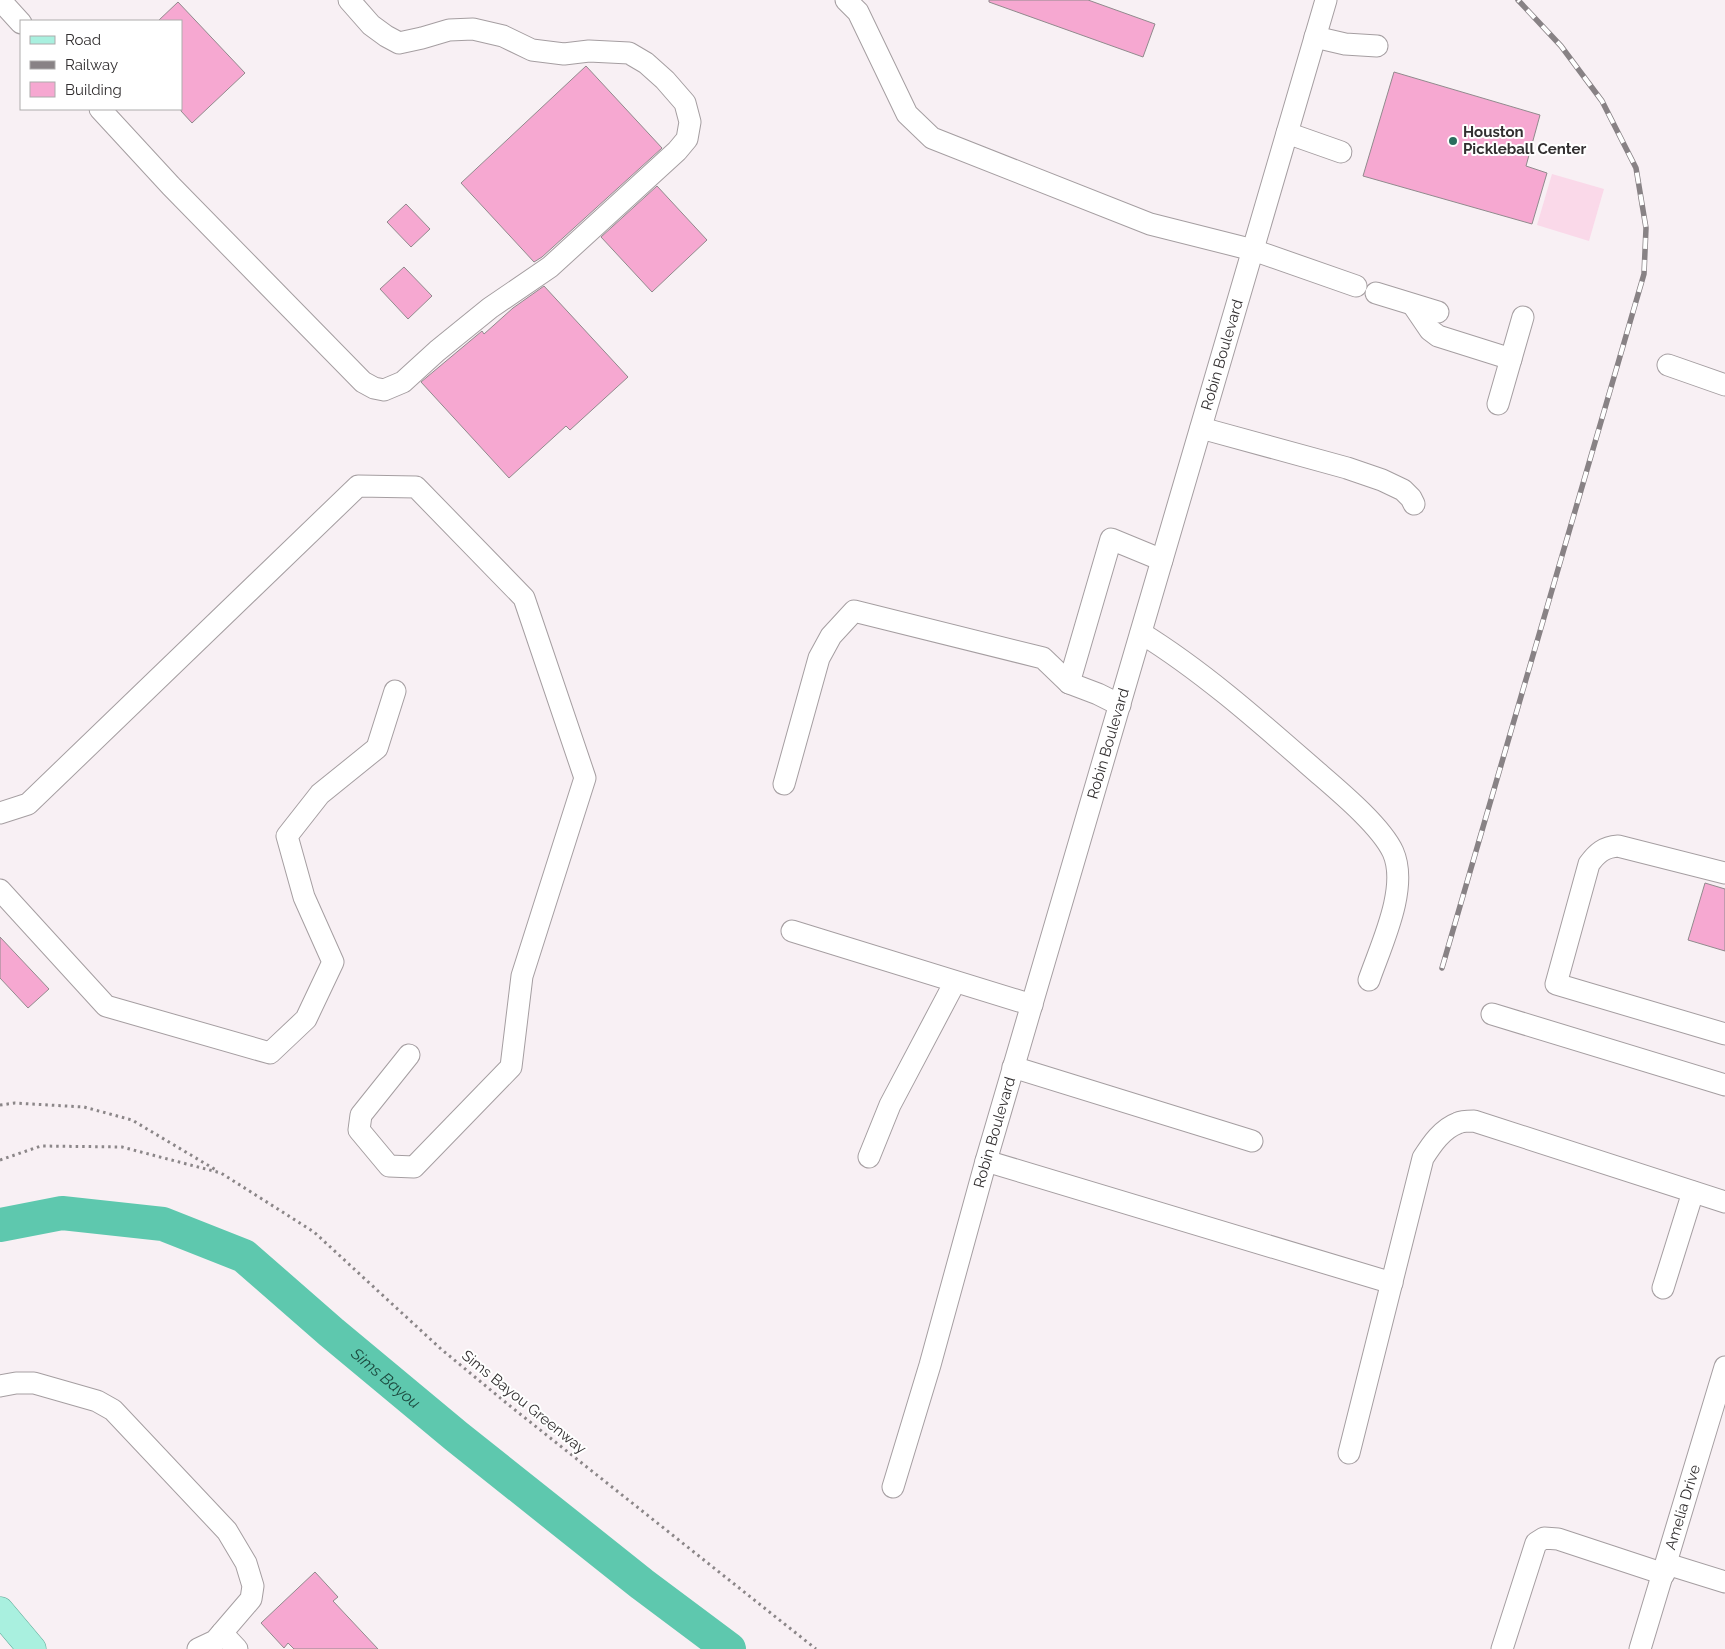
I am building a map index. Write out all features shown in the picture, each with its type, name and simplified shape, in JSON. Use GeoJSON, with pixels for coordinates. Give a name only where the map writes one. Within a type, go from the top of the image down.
{"type":"FeatureCollection","features":[{"type":"Feature","properties":{"kind":"main road"},"geometry":{"type":"LineString","coordinates":[[0,1611],[32,1649]]}},
{"type":"Feature","properties":{"kind":"street"},"geometry":{"type":"LineString","coordinates":[[1,0],[20,22]]}},
{"type":"Feature","properties":{"kind":"street"},"geometry":{"type":"LineString","coordinates":[[101,110],[171,186],[363,382],[374,388],[384,390],[403,382],[437,351],[490,308],[550,267],[677,151],[687,139],[690,122],[685,103],[665,80],[646,62],[629,52],[589,51],[564,54],[532,50],[503,36],[473,29],[449,30],[399,43],[372,25],[349,0]]}},
{"type":"Feature","properties":{"kind":"street"},"geometry":{"type":"LineString","coordinates":[[846,0],[858,12],[907,114],[932,138],[1150,224],[1253,250],[1356,286]]}},
{"type":"Feature","properties":{"kind":"street","name":"Robin Boulevard"},"geometry":{"type":"LineString","coordinates":[[892,1487],[930,1365],[1013,1067],[1326,0]]}},
{"type":"Feature","properties":{"kind":"street"},"geometry":{"type":"LineString","coordinates":[[1315,36],[1345,44],[1376,46]]}},
{"type":"Feature","properties":{"kind":"street"},"geometry":{"type":"LineString","coordinates":[[1287,133],[1341,152]]}},
{"type":"Feature","properties":{"kind":"street"},"geometry":{"type":"LineString","coordinates":[[1376,293],[1438,312]]}},
{"type":"Feature","properties":{"kind":"street"},"geometry":{"type":"LineString","coordinates":[[1413,305],[1430,330],[1438,336],[1511,359]]}},
{"type":"Feature","properties":{"kind":"street"},"geometry":{"type":"LineString","coordinates":[[1498,404],[1523,317]]}},
{"type":"Feature","properties":{"kind":"street"},"geometry":{"type":"LineString","coordinates":[[1668,365],[1725,385]]}},
{"type":"Feature","properties":{"kind":"street"},"geometry":{"type":"LineString","coordinates":[[1201,428],[1347,468],[1382,480],[1403,490],[1414,504]]}},
{"type":"Feature","properties":{"kind":"street"},"geometry":{"type":"LineString","coordinates":[[0,813],[28,804],[358,486],[416,487],[524,598],[585,778],[522,976],[511,1067],[414,1167],[389,1166],[359,1130],[361,1115],[409,1055]]}},
{"type":"Feature","properties":{"kind":"street"},"geometry":{"type":"LineString","coordinates":[[1069,683],[1111,539],[1162,560]]}},
{"type":"Feature","properties":{"kind":"street"},"geometry":{"type":"LineString","coordinates":[[784,784],[819,658],[831,636],[854,611],[1043,658],[1069,683],[1120,705]]}},
{"type":"Feature","properties":{"kind":"street"},"geometry":{"type":"LineString","coordinates":[[1141,632],[1172,652],[1260,722],[1344,796],[1379,831],[1393,852],[1398,876],[1396,901],[1369,980]]}},
{"type":"Feature","properties":{"kind":"street"},"geometry":{"type":"LineString","coordinates":[[0,890],[106,1006],[270,1053],[306,1019],[333,962],[304,897],[288,836],[320,794],[377,748],[395,691]]}},
{"type":"Feature","properties":{"kind":"street"},"geometry":{"type":"LineString","coordinates":[[1725,873],[1618,846],[1602,850],[1589,864],[1556,984],[1725,1034]]}},
{"type":"Feature","properties":{"kind":"street"},"geometry":{"type":"LineString","coordinates":[[792,931],[1032,1005]]}},
{"type":"Feature","properties":{"kind":"street"},"geometry":{"type":"LineString","coordinates":[[869,1157],[890,1105],[955,982]]}},
{"type":"Feature","properties":{"kind":"street"},"geometry":{"type":"LineString","coordinates":[[1492,1014],[1725,1085]]}},
{"type":"Feature","properties":{"kind":"street"},"geometry":{"type":"LineString","coordinates":[[1013,1067],[1252,1141]]}},
{"type":"Feature","properties":{"kind":"street"},"geometry":{"type":"LineString","coordinates":[[1349,1453],[1423,1158],[1433,1142],[1446,1130],[1459,1122],[1474,1121],[1725,1202]]}},
{"type":"Feature","properties":{"kind":"street"},"geometry":{"type":"LineString","coordinates":[[986,1161],[1392,1283]]}},
{"type":"Feature","properties":{"kind":"street"},"geometry":{"type":"LineString","coordinates":[[1663,1288],[1693,1192]]}},
{"type":"Feature","properties":{"kind":"street","name":"Amelia Drive"},"geometry":{"type":"LineString","coordinates":[[1640,1649],[1725,1366]]}},
{"type":"Feature","properties":{"kind":"street"},"geometry":{"type":"LineString","coordinates":[[0,1386],[16,1382],[34,1383],[97,1401],[113,1410],[228,1531],[246,1562],[253,1586],[251,1600],[215,1641],[198,1649]]}},
{"type":"Feature","properties":{"kind":"street"},"geometry":{"type":"LineString","coordinates":[[1502,1649],[1536,1543],[1544,1538],[1558,1539],[1665,1569],[1725,1582]]}},
{"type":"Feature","properties":{"kind":"street"},"geometry":{"type":"LineString","coordinates":[[222,1634],[237,1649]]}},
{"type":"Feature","properties":{"kind":"path","name":"Sims Bayou Greenway"},"geometry":{"type":"LineString","coordinates":[[0,1105],[15,1103],[84,1107],[132,1120],[221,1172],[314,1232],[441,1349],[816,1649]]}},
{"type":"Feature","properties":{"kind":"path","name":"Sims Bayou Greenway"},"geometry":{"type":"LineString","coordinates":[[0,1160],[41,1146],[122,1147],[221,1172]]}},
{"type":"Feature","properties":{"kind":"shaded area"},"geometry":{"type":"Polygon","coordinates":[[[1552,174],[1604,189],[1589,241],[1537,225],[1552,174]]]}},
{"type":"Feature","properties":{"kind":"building"},"geometry":{"type":"Polygon","coordinates":[[[989,0],[1088,0],[1155,24],[1143,57],[989,2],[989,0]]]}},
{"type":"Feature","properties":{"kind":"building"},"geometry":{"type":"Polygon","coordinates":[[[178,2],[245,73],[192,123],[181,111],[182,20],[159,20],[178,2]]]}},
{"type":"Feature","properties":{"kind":"building"},"geometry":{"type":"Polygon","coordinates":[[[586,66],[662,148],[542,257],[534,262],[461,183],[586,66]]]}},
{"type":"Feature","properties":{"kind":"building","name":"Houston Pickleball Center"},"geometry":{"type":"Polygon","coordinates":[[[1394,72],[1540,115],[1526,166],[1547,173],[1532,224],[1363,176],[1394,72]]]}},
{"type":"Feature","properties":{"kind":"building"},"geometry":{"type":"Polygon","coordinates":[[[657,186],[707,240],[652,292],[601,237],[657,186]]]}},
{"type":"Feature","properties":{"kind":"building"},"geometry":{"type":"Polygon","coordinates":[[[406,204],[430,229],[411,247],[387,222],[406,204]]]}},
{"type":"Feature","properties":{"kind":"building"},"geometry":{"type":"Polygon","coordinates":[[[404,267],[432,296],[408,319],[380,289],[404,267]]]}},
{"type":"Feature","properties":{"kind":"building"},"geometry":{"type":"Polygon","coordinates":[[[544,286],[628,377],[570,430],[566,426],[509,478],[421,382],[482,331],[484,334],[513,308],[544,286]]]}},
{"type":"Feature","properties":{"kind":"building"},"geometry":{"type":"Polygon","coordinates":[[[1705,883],[1725,889],[1725,951],[1688,940],[1705,883]]]}},
{"type":"Feature","properties":{"kind":"building"},"geometry":{"type":"Polygon","coordinates":[[[0,937],[49,989],[28,1008],[0,978],[0,937]]]}},
{"type":"Feature","properties":{"kind":"building"},"geometry":{"type":"Polygon","coordinates":[[[315,1572],[338,1597],[333,1601],[378,1649],[294,1649],[288,1643],[284,1648],[261,1623],[315,1572]]]}},
{"type":"Feature","properties":{"kind":"waterway","name":"Sims Bayou"},"geometry":{"type":"LineString","coordinates":[[0,1225],[62,1213],[163,1224],[244,1256],[331,1332],[456,1436],[642,1584],[729,1649]]}},
{"type":"Feature","properties":{"kind":"railway"},"geometry":{"type":"LineString","coordinates":[[1442,968],[1644,274],[1646,228],[1636,168],[1602,101],[1561,46],[1518,0]]}},
{"type":"Feature","properties":{"kind":"place","name":"Houston Pickleball Center"},"geometry":{"type":"Point","coordinates":[1453,141]}}]}
